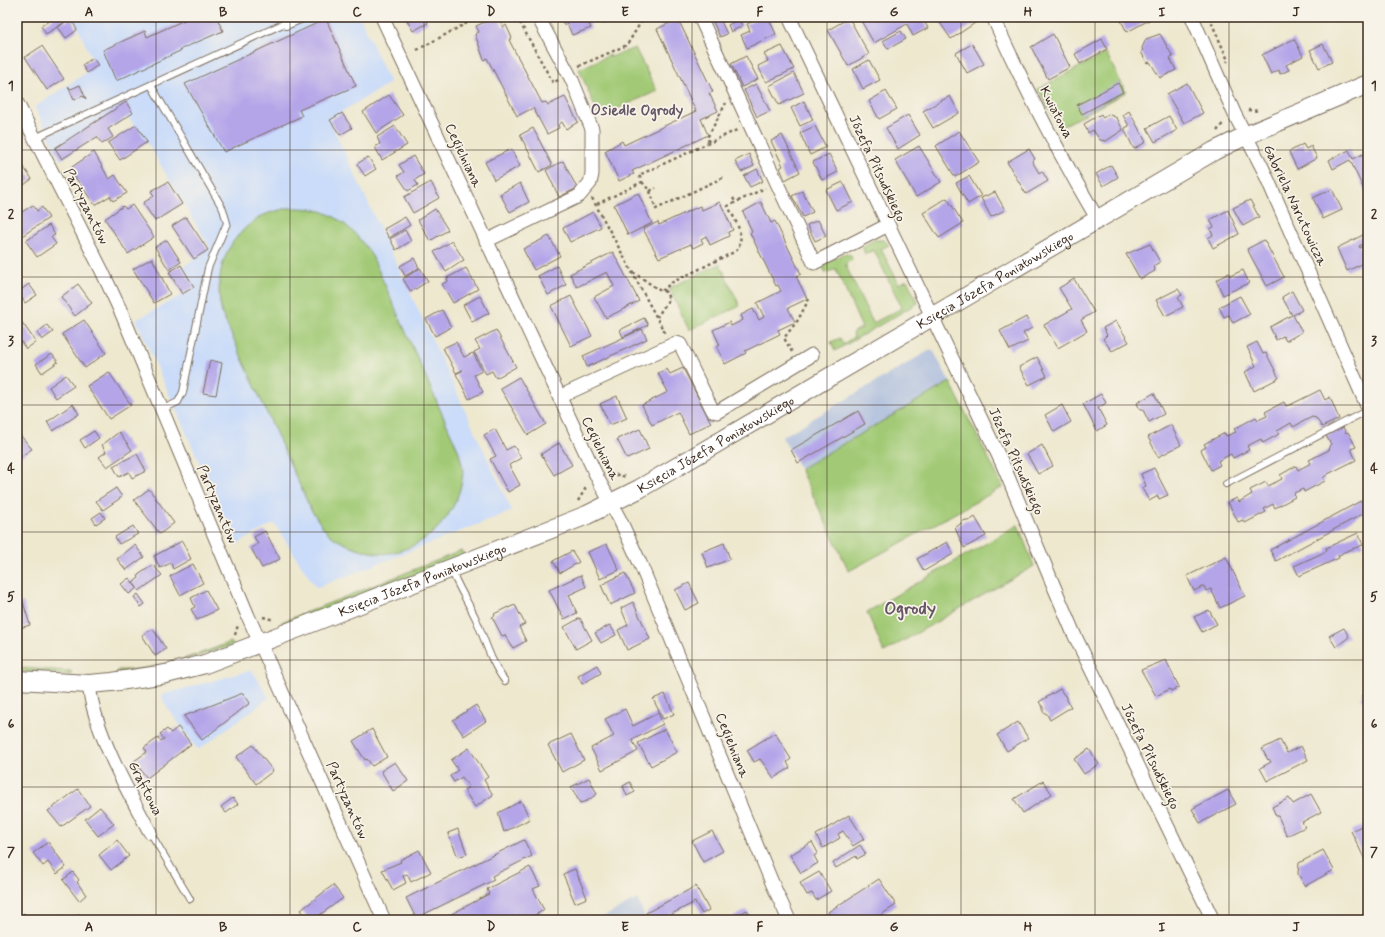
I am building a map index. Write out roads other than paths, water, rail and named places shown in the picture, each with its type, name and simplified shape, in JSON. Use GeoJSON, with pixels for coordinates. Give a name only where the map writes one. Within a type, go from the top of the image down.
{"type":"FeatureCollection","features":[{"type":"Feature","properties":{"kind":"street","name":"Cegielniana"},"geometry":{"type":"LineString","coordinates":[[382,17],[559,396],[640,563],[789,920]]}},
{"type":"Feature","properties":{"kind":"street"},"geometry":{"type":"LineString","coordinates":[[486,241],[579,196],[590,183],[592,174],[592,129],[568,73],[538,17]]}},
{"type":"Feature","properties":{"kind":"street"},"geometry":{"type":"LineString","coordinates":[[700,17],[814,263],[888,225]]}},
{"type":"Feature","properties":{"kind":"street","name":"Józefa Piłsudskiego"},"geometry":{"type":"LineString","coordinates":[[789,17],[1018,499],[1073,632],[1213,920]]}},
{"type":"Feature","properties":{"kind":"street","name":"Kwiatowa"},"geometry":{"type":"LineString","coordinates":[[993,17],[1014,64],[1047,130],[1098,220]]}},
{"type":"Feature","properties":{"kind":"street","name":"Gabriela Narutowicza"},"geometry":{"type":"LineString","coordinates":[[1192,17],[1245,136],[1266,176],[1368,409]]}},
{"type":"Feature","properties":{"kind":"street","name":"Księcia Józefa Poniatowskiego"},"geometry":{"type":"LineString","coordinates":[[17,680],[89,684],[166,674],[211,662],[451,569],[611,504],[932,318],[1214,151],[1245,136],[1368,84]]}},
{"type":"Feature","properties":{"kind":"street","name":"Partyzantów"},"geometry":{"type":"LineString","coordinates":[[17,103],[109,285],[260,644],[384,920]]}},
{"type":"Feature","properties":{"kind":"street"},"geometry":{"type":"LineString","coordinates":[[559,396],[671,345],[680,344],[712,411],[717,412],[812,355]]}},
{"type":"Feature","properties":{"kind":"street","name":"Grafitowa"},"geometry":{"type":"LineString","coordinates":[[89,684],[90,698],[98,721],[126,787],[150,832]]}},
{"type":"Feature","properties":{"kind":"lane"},"geometry":{"type":"LineString","coordinates":[[35,138],[151,85],[284,20],[286,26],[307,17]]}},
{"type":"Feature","properties":{"kind":"lane"},"geometry":{"type":"LineString","coordinates":[[151,85],[223,209],[227,223],[208,268],[183,392],[178,402],[161,410]]}},
{"type":"Feature","properties":{"kind":"lane"},"geometry":{"type":"LineString","coordinates":[[1226,484],[1368,409]]}},
{"type":"Feature","properties":{"kind":"lane"},"geometry":{"type":"LineString","coordinates":[[451,569],[459,589],[475,618],[497,671],[505,681]]}},
{"type":"Feature","properties":{"kind":"lane","name":"Grafitowa"},"geometry":{"type":"LineString","coordinates":[[150,832],[190,900]]}},
{"type":"Feature","properties":{"kind":"district","name":"Osiedle Ogrody"},"geometry":{"type":"Point","coordinates":[637,110]}},
{"type":"Feature","properties":{"kind":"district","name":"Ogrody"},"geometry":{"type":"Point","coordinates":[910,608]}}]}
